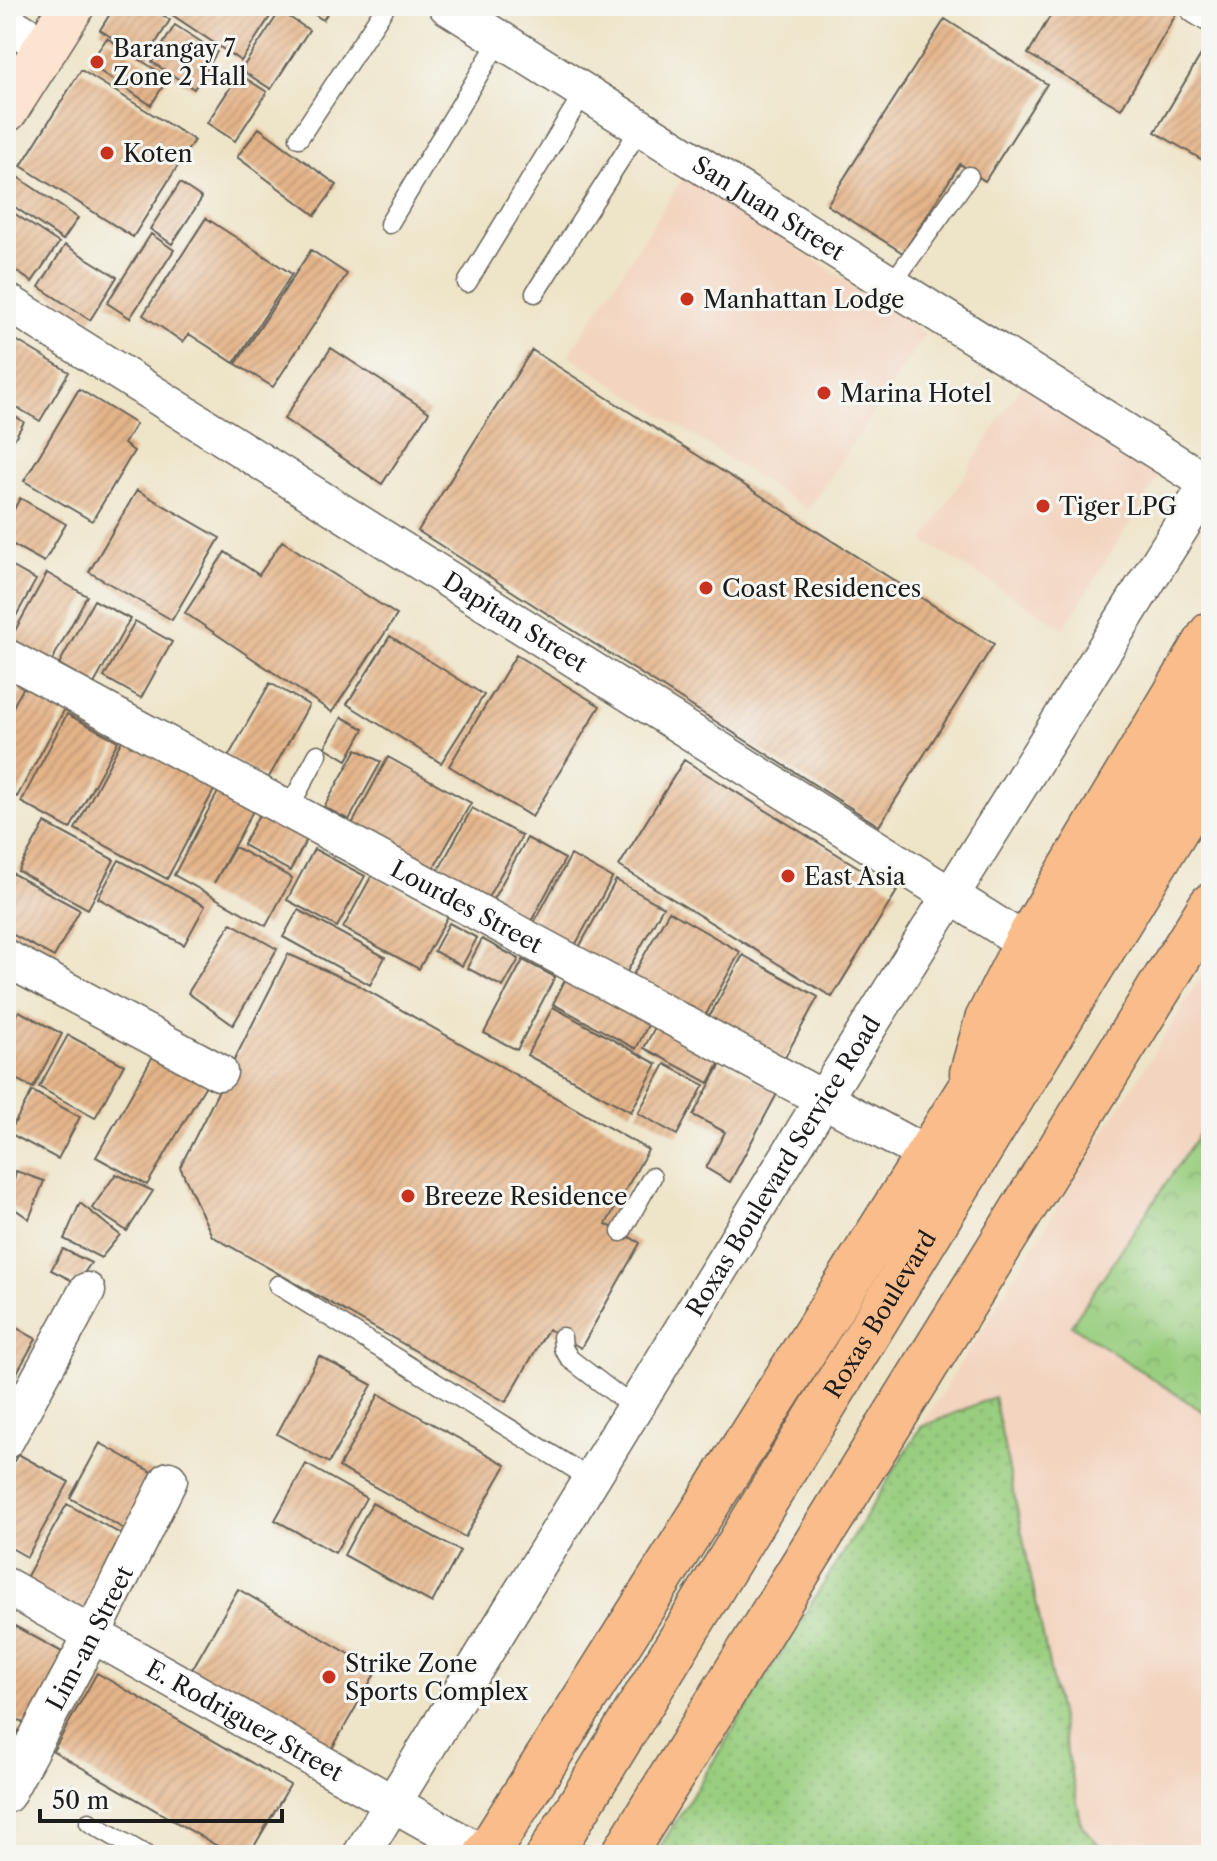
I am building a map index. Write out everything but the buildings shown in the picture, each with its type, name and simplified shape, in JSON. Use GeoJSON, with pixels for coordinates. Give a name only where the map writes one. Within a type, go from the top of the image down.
{"type":"FeatureCollection","features":[{"type":"Feature","properties":{"kind":"main road"},"geometry":{"type":"LineString","coordinates":[[6,110],[72,6]]}},
{"type":"Feature","properties":{"kind":"main road","name":"Roxas Boulevard"},"geometry":{"type":"LineString","coordinates":[[968,1088],[987,1020],[1026,943],[1211,634]]}},
{"type":"Feature","properties":{"kind":"main road","name":"Roxas Boulevard"},"geometry":{"type":"LineString","coordinates":[[549,1855],[1137,856],[1211,706]]}},
{"type":"Feature","properties":{"kind":"main road","name":"Roxas Boulevard"},"geometry":{"type":"LineString","coordinates":[[485,1855],[968,1088],[1137,856],[1211,772]]}},
{"type":"Feature","properties":{"kind":"main road"},"geometry":{"type":"LineString","coordinates":[[623,1855],[1211,905]]}},
{"type":"Feature","properties":{"kind":"street","name":"San Juan Street"},"geometry":{"type":"LineString","coordinates":[[447,6],[891,285],[1066,384],[1210,483]]}},
{"type":"Feature","properties":{"kind":"street"},"geometry":{"type":"LineString","coordinates":[[1198,6],[1211,14]]}},
{"type":"Feature","properties":{"kind":"street"},"geometry":{"type":"LineString","coordinates":[[6,22],[46,47]]}},
{"type":"Feature","properties":{"kind":"street","name":"Dapitan Street"},"geometry":{"type":"LineString","coordinates":[[6,301],[1026,943]]}},
{"type":"Feature","properties":{"kind":"street","name":"Roxas Boulevard Service Road"},"geometry":{"type":"LineString","coordinates":[[361,1855],[824,1098],[1210,483]]}},
{"type":"Feature","properties":{"kind":"street","name":"Lourdes Street"},"geometry":{"type":"LineString","coordinates":[[6,657],[927,1155]]}},
{"type":"Feature","properties":{"kind":"street"},"geometry":{"type":"LineString","coordinates":[[6,958],[219,1072]]}},
{"type":"Feature","properties":{"kind":"street"},"geometry":{"type":"LineString","coordinates":[[6,1440],[87,1291]]}},
{"type":"Feature","properties":{"kind":"street","name":"Lim-an Street"},"geometry":{"type":"LineString","coordinates":[[6,1795],[93,1633],[169,1480]]}},
{"type":"Feature","properties":{"kind":"street","name":"E. Rodriguez Street"},"geometry":{"type":"LineString","coordinates":[[6,1586],[485,1855]]}},
{"type":"Feature","properties":{"kind":"lane"},"geometry":{"type":"LineString","coordinates":[[299,138],[386,6]]}},
{"type":"Feature","properties":{"kind":"lane"},"geometry":{"type":"LineString","coordinates":[[389,224],[500,39]]}},
{"type":"Feature","properties":{"kind":"lane"},"geometry":{"type":"LineString","coordinates":[[467,283],[584,92]]}},
{"type":"Feature","properties":{"kind":"lane"},"geometry":{"type":"LineString","coordinates":[[535,293],[641,127]]}},
{"type":"Feature","properties":{"kind":"lane"},"geometry":{"type":"LineString","coordinates":[[891,285],[969,176]]}},
{"type":"Feature","properties":{"kind":"lane"},"geometry":{"type":"LineString","coordinates":[[280,805],[296,795],[318,754]]}},
{"type":"Feature","properties":{"kind":"lane"},"geometry":{"type":"LineString","coordinates":[[621,1232],[652,1177]]}},
{"type":"Feature","properties":{"kind":"lane"},"geometry":{"type":"LineString","coordinates":[[278,1285],[591,1479]]}},
{"type":"Feature","properties":{"kind":"lane"},"geometry":{"type":"LineString","coordinates":[[562,1337],[563,1348],[570,1359],[634,1408]]}},
{"type":"Feature","properties":{"kind":"lane"},"geometry":{"type":"LineString","coordinates":[[89,1822],[146,1855]]}},
{"type":"Feature","properties":{"kind":"shaded area"},"geometry":{"type":"Polygon","coordinates":[[[684,176],[925,334],[808,510],[569,355],[684,176]]]}},
{"type":"Feature","properties":{"kind":"shaded area","name":"Tiger LPG"},"geometry":{"type":"Polygon","coordinates":[[[1022,383],[1162,471],[1064,628],[924,541],[1022,383]]]}},
{"type":"Feature","properties":{"kind":"shaded area"},"geometry":{"type":"Polygon","coordinates":[[[1211,961],[1211,1855],[655,1855],[921,1427],[1211,961]]]}},
{"type":"Feature","properties":{"kind":"green space"},"geometry":{"type":"Polygon","coordinates":[[[1211,1116],[1211,1417],[1071,1325],[1211,1116]]]}},
{"type":"Feature","properties":{"kind":"green space"},"geometry":{"type":"Polygon","coordinates":[[[994,1397],[1082,1826],[1108,1855],[655,1855],[921,1427],[994,1397]]]}},
{"type":"Feature","properties":{"kind":"place","name":"Barangay 7 Zone 2 Hall"},"geometry":{"type":"Point","coordinates":[97,62]}},
{"type":"Feature","properties":{"kind":"place","name":"Koten"},"geometry":{"type":"Point","coordinates":[107,153]}},
{"type":"Feature","properties":{"kind":"place","name":"Manhattan Lodge"},"geometry":{"type":"Point","coordinates":[687,299]}},
{"type":"Feature","properties":{"kind":"place","name":"Marina Hotel"},"geometry":{"type":"Point","coordinates":[824,393]}},
{"type":"Feature","properties":{"kind":"place","name":"Tiger LPG"},"geometry":{"type":"Point","coordinates":[1043,506]}},
{"type":"Feature","properties":{"kind":"place","name":"Coast Residences"},"geometry":{"type":"Point","coordinates":[706,588]}},
{"type":"Feature","properties":{"kind":"place","name":"East Asia"},"geometry":{"type":"Point","coordinates":[788,876]}},
{"type":"Feature","properties":{"kind":"place","name":"Breeze Residence"},"geometry":{"type":"Point","coordinates":[408,1196]}},
{"type":"Feature","properties":{"kind":"place","name":"Strike Zone Sports Complex"},"geometry":{"type":"Point","coordinates":[329,1677]}}]}
